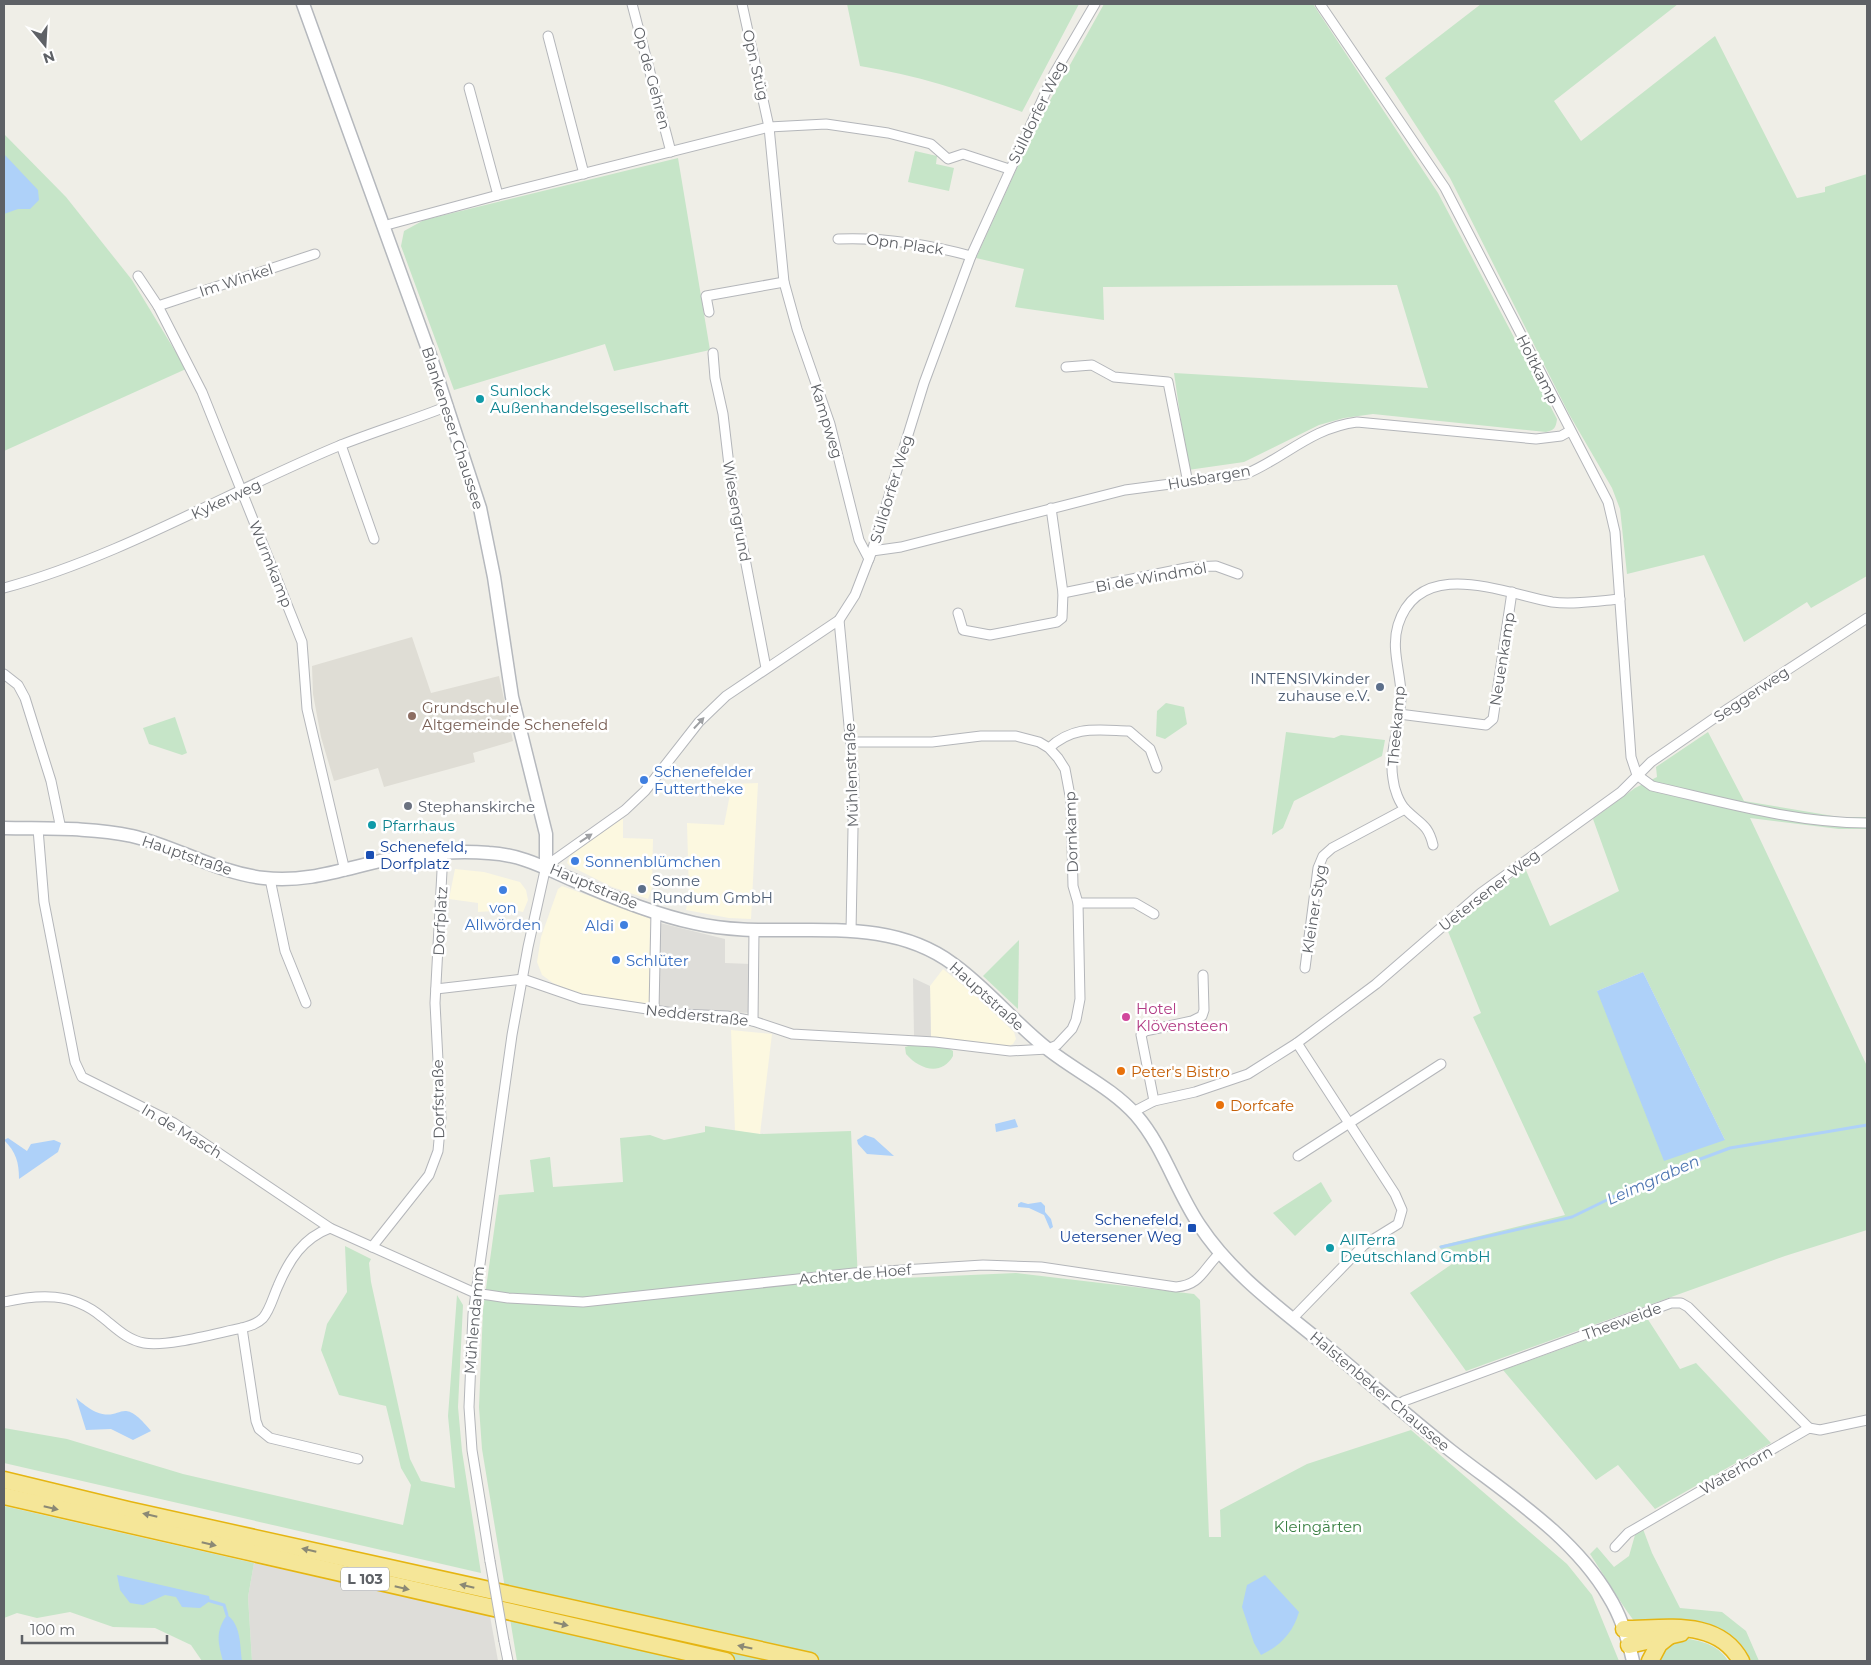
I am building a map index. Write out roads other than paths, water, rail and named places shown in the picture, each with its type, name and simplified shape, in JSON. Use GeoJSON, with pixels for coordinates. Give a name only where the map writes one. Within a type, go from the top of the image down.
{"type":"FeatureCollection","features":[{"type":"Feature","properties":{"kind":"highway","name":"L 103"},"geometry":{"type":"LineString","coordinates":[[4,1480],[138,1512],[810,1661]]}},
{"type":"Feature","properties":{"kind":"highway","name":"L 103"},"geometry":{"type":"LineString","coordinates":[[4,1496],[726,1661]]}},
{"type":"Feature","properties":{"kind":"highway"},"geometry":{"type":"LineString","coordinates":[[1624,1629],[1656,1627],[1706,1631],[1723,1639],[1741,1661]]}},
{"type":"Feature","properties":{"kind":"highway"},"geometry":{"type":"LineString","coordinates":[[1629,1645],[1695,1630]]}},
{"type":"Feature","properties":{"kind":"highway"},"geometry":{"type":"LineString","coordinates":[[1650,1661],[1659,1644],[1669,1636]]}},
{"type":"Feature","properties":{"kind":"main road","name":"Blankeneser Chaussee"},"geometry":{"type":"LineString","coordinates":[[303,4],[448,406],[485,528],[512,697],[546,834],[546,866]]}},
{"type":"Feature","properties":{"kind":"main road","name":"Hauptstraße"},"geometry":{"type":"LineString","coordinates":[[4,828],[95,831],[135,837],[236,873],[270,879],[308,878],[395,859],[443,852],[493,853],[546,866],[602,892],[656,912],[708,926],[754,931],[851,931],[911,941],[935,952],[954,964],[1048,1049],[1106,1089],[1133,1112]]}},
{"type":"Feature","properties":{"kind":"main road","name":"Halstenbeker Chaussee"},"geometry":{"type":"LineString","coordinates":[[1133,1112],[1155,1144],[1191,1213],[1220,1253],[1245,1279],[1292,1319],[1568,1545],[1594,1574],[1611,1600],[1624,1629],[1634,1661]]}},
{"type":"Feature","properties":{"kind":"street","name":"Op de Gehren"},"geometry":{"type":"LineString","coordinates":[[632,4],[672,152]]}},
{"type":"Feature","properties":{"kind":"street","name":"Opn Stüg"},"geometry":{"type":"LineString","coordinates":[[742,4],[769,127]]}},
{"type":"Feature","properties":{"kind":"street","name":"Sülldorfer Weg"},"geometry":{"type":"LineString","coordinates":[[546,866],[625,810],[645,791],[698,722],[726,696],[839,620],[855,595],[870,555],[924,383],[971,256],[1009,169],[1054,74],[1095,4]]}},
{"type":"Feature","properties":{"kind":"street","name":"Holtkamp"},"geometry":{"type":"LineString","coordinates":[[1320,4],[1445,188],[1608,502],[1613,517],[1631,757],[1637,775]]}},
{"type":"Feature","properties":{"kind":"street"},"geometry":{"type":"LineString","coordinates":[[548,36],[584,174]]}},
{"type":"Feature","properties":{"kind":"street"},"geometry":{"type":"LineString","coordinates":[[469,88],[498,195]]}},
{"type":"Feature","properties":{"kind":"street"},"geometry":{"type":"LineString","coordinates":[[383,226],[769,127],[826,124],[888,133],[931,144],[948,158],[963,154],[1009,169]]}},
{"type":"Feature","properties":{"kind":"street","name":"Kampweg"},"geometry":{"type":"LineString","coordinates":[[769,127],[784,282],[797,329],[830,424],[859,540],[870,555]]}},
{"type":"Feature","properties":{"kind":"street","name":"Opn Plack"},"geometry":{"type":"LineString","coordinates":[[838,239],[875,238],[933,245],[971,256]]}},
{"type":"Feature","properties":{"kind":"street","name":"Im Winkel"},"geometry":{"type":"LineString","coordinates":[[158,306],[315,254]]}},
{"type":"Feature","properties":{"kind":"street","name":"Wurmkamp"},"geometry":{"type":"LineString","coordinates":[[138,276],[158,306],[202,392],[302,642],[307,709],[344,870]]}},
{"type":"Feature","properties":{"kind":"street"},"geometry":{"type":"LineString","coordinates":[[708,312],[706,296],[784,282]]}},
{"type":"Feature","properties":{"kind":"street","name":"Wiesengrund"},"geometry":{"type":"LineString","coordinates":[[713,353],[732,491],[766,668]]}},
{"type":"Feature","properties":{"kind":"street"},"geometry":{"type":"LineString","coordinates":[[1066,367],[1092,365],[1114,377],[1168,382],[1188,483]]}},
{"type":"Feature","properties":{"kind":"street","name":"Kykerweg"},"geometry":{"type":"LineString","coordinates":[[4,588],[25,582],[123,544],[242,492],[341,445],[448,406]]}},
{"type":"Feature","properties":{"kind":"street","name":"Husbargen"},"geometry":{"type":"LineString","coordinates":[[870,555],[1125,490],[1246,474],[1264,466],[1322,431],[1356,422],[1536,439],[1561,436],[1570,431]]}},
{"type":"Feature","properties":{"kind":"street"},"geometry":{"type":"LineString","coordinates":[[341,445],[374,539]]}},
{"type":"Feature","properties":{"kind":"street"},"geometry":{"type":"LineString","coordinates":[[958,612],[963,630],[990,635],[1057,622],[1062,618],[1063,593],[1051,508]]}},
{"type":"Feature","properties":{"kind":"street","name":"Bi de Windmöl"},"geometry":{"type":"LineString","coordinates":[[1063,593],[1191,567],[1216,566],[1238,574]]}},
{"type":"Feature","properties":{"kind":"street","name":"Theekamp"},"geometry":{"type":"LineString","coordinates":[[1434,844],[1424,824],[1405,809],[1392,778],[1401,695],[1395,640],[1398,625],[1405,610],[1427,590],[1451,583],[1473,584],[1565,603],[1620,599]]}},
{"type":"Feature","properties":{"kind":"street","name":"Neuenkamp"},"geometry":{"type":"LineString","coordinates":[[1399,714],[1486,725],[1493,719],[1512,592]]}},
{"type":"Feature","properties":{"kind":"street","name":"Seggerweg"},"geometry":{"type":"LineString","coordinates":[[1637,775],[1651,762],[1729,708],[1867,618]]}},
{"type":"Feature","properties":{"kind":"street","name":"Mühlenstraße"},"geometry":{"type":"LineString","coordinates":[[839,620],[854,778],[851,931]]}},
{"type":"Feature","properties":{"kind":"street"},"geometry":{"type":"LineString","coordinates":[[4,674],[18,685],[25,698],[51,781],[60,830]]}},
{"type":"Feature","properties":{"kind":"street"},"geometry":{"type":"LineString","coordinates":[[1049,748],[1068,734],[1080,730],[1129,730],[1150,749],[1157,768]]}},
{"type":"Feature","properties":{"kind":"street","name":"Dornkamp"},"geometry":{"type":"LineString","coordinates":[[852,742],[932,742],[1001,735],[1027,738],[1049,748],[1065,769],[1069,783],[1073,886],[1078,903],[1080,999],[1076,1020],[1066,1037],[1048,1049]]}},
{"type":"Feature","properties":{"kind":"street"},"geometry":{"type":"LineString","coordinates":[[1637,775],[1652,786],[1794,818],[1867,824]]}},
{"type":"Feature","properties":{"kind":"street","name":"Uetersener Weg"},"geometry":{"type":"LineString","coordinates":[[1133,1112],[1154,1101],[1230,1081],[1256,1069],[1297,1043],[1376,984],[1482,894],[1621,792],[1637,775]]}},
{"type":"Feature","properties":{"kind":"street","name":"Kleiner Styg"},"geometry":{"type":"LineString","coordinates":[[1305,968],[1318,868],[1323,856],[1332,848],[1405,809]]}},
{"type":"Feature","properties":{"kind":"street","name":"In de Masch"},"geometry":{"type":"LineString","coordinates":[[38,829],[44,902],[75,1062],[82,1077],[174,1123],[330,1228],[475,1293]]}},
{"type":"Feature","properties":{"kind":"street","name":"Dorfplatz"},"geometry":{"type":"LineString","coordinates":[[436,989],[443,852]]}},
{"type":"Feature","properties":{"kind":"street","name":"Mühlendamm"},"geometry":{"type":"LineString","coordinates":[[508,1661],[472,1450],[469,1407],[475,1293],[511,1044],[546,866]]}},
{"type":"Feature","properties":{"kind":"street"},"geometry":{"type":"LineString","coordinates":[[270,879],[285,951],[306,1003]]}},
{"type":"Feature","properties":{"kind":"street"},"geometry":{"type":"LineString","coordinates":[[1078,903],[1135,902],[1154,914]]}},
{"type":"Feature","properties":{"kind":"street"},"geometry":{"type":"LineString","coordinates":[[654,1010],[656,912]]}},
{"type":"Feature","properties":{"kind":"street"},"geometry":{"type":"LineString","coordinates":[[753,1020],[754,931]]}},
{"type":"Feature","properties":{"kind":"street"},"geometry":{"type":"LineString","coordinates":[[1154,1101],[1141,1035],[1145,1031],[1192,1021],[1202,1016],[1204,1010],[1203,975]]}},
{"type":"Feature","properties":{"kind":"street","name":"Nedderstraße"},"geometry":{"type":"LineString","coordinates":[[436,989],[523,979],[581,999],[680,1014],[727,1016],[753,1020],[792,1034],[935,1042],[1010,1051],[1048,1049]]}},
{"type":"Feature","properties":{"kind":"street","name":"Dorfstraße"},"geometry":{"type":"LineString","coordinates":[[372,1247],[429,1174],[436,1159],[441,1126],[435,1003],[436,989]]}},
{"type":"Feature","properties":{"kind":"street"},"geometry":{"type":"LineString","coordinates":[[1292,1319],[1364,1246],[1392,1229],[1402,1218],[1401,1204],[1297,1043]]}},
{"type":"Feature","properties":{"kind":"street"},"geometry":{"type":"LineString","coordinates":[[1298,1156],[1440,1064]]}},
{"type":"Feature","properties":{"kind":"street"},"geometry":{"type":"LineString","coordinates":[[4,1302],[32,1296],[50,1296],[74,1302],[95,1312],[123,1335],[144,1343],[174,1341],[242,1328],[253,1325],[263,1317],[290,1262],[303,1244],[316,1233],[330,1228]]}},
{"type":"Feature","properties":{"kind":"street","name":"Achter de Hoef"},"geometry":{"type":"LineString","coordinates":[[475,1293],[508,1298],[583,1302],[854,1273],[991,1264],[1041,1267],[1176,1287],[1189,1286],[1197,1280],[1220,1253]]}},
{"type":"Feature","properties":{"kind":"street","name":"Theeweide"},"geometry":{"type":"LineString","coordinates":[[1396,1406],[1404,1401],[1671,1303],[1681,1303],[1688,1307],[1809,1428]]}},
{"type":"Feature","properties":{"kind":"street"},"geometry":{"type":"LineString","coordinates":[[242,1328],[256,1422],[259,1429],[270,1438],[358,1459]]}},
{"type":"Feature","properties":{"kind":"street","name":"Waterhorn"},"geometry":{"type":"LineString","coordinates":[[1614,1547],[1628,1533],[1809,1428],[1820,1430],[1867,1420]]}},
{"type":"Feature","properties":{"kind":"water"},"geometry":{"type":"Polygon","coordinates":[[[4,154],[38,190],[39,200],[30,209],[18,209],[4,214],[4,154]]]}},
{"type":"Feature","properties":{"kind":"water"},"geometry":{"type":"Polygon","coordinates":[[[1643,972],[1725,1140],[1664,1161],[1597,991],[1643,972]]]}},
{"type":"Feature","properties":{"kind":"water"},"geometry":{"type":"Polygon","coordinates":[[[1015,1119],[1018,1127],[996,1132],[995,1124],[1015,1119]]]}},
{"type":"Feature","properties":{"kind":"water"},"geometry":{"type":"Polygon","coordinates":[[[865,1135],[874,1138],[894,1156],[867,1154],[858,1144],[857,1140],[865,1135]]]}},
{"type":"Feature","properties":{"kind":"water"},"geometry":{"type":"Polygon","coordinates":[[[8,1138],[27,1151],[31,1144],[54,1140],[61,1143],[58,1152],[19,1179],[16,1158],[4,1140],[8,1138]]]}},
{"type":"Feature","properties":{"kind":"water"},"geometry":{"type":"Polygon","coordinates":[[[1021,1202],[1028,1204],[1041,1202],[1045,1206],[1045,1212],[1051,1219],[1053,1227],[1050,1229],[1044,1215],[1029,1208],[1018,1207],[1018,1204],[1021,1202]]]}},
{"type":"Feature","properties":{"kind":"water"},"geometry":{"type":"Polygon","coordinates":[[[76,1398],[96,1412],[112,1414],[127,1411],[141,1420],[151,1431],[133,1440],[111,1429],[86,1430],[76,1398]]]}},
{"type":"Feature","properties":{"kind":"water"},"geometry":{"type":"Polygon","coordinates":[[[117,1575],[209,1596],[210,1601],[200,1608],[182,1607],[176,1597],[165,1595],[143,1605],[130,1603],[120,1590],[117,1575]]]}},
{"type":"Feature","properties":{"kind":"water"},"geometry":{"type":"Polygon","coordinates":[[[1265,1575],[1299,1612],[1285,1638],[1261,1655],[1254,1643],[1242,1607],[1247,1585],[1265,1575]]]}},
{"type":"Feature","properties":{"kind":"water"},"geometry":{"type":"Polygon","coordinates":[[[227,1615],[232,1619],[237,1630],[242,1661],[223,1661],[219,1632],[227,1615]]]}},
{"type":"Feature","properties":{"kind":"waterway","name":"Leimgraben"},"geometry":{"type":"LineString","coordinates":[[1441,1247],[1572,1217],[1660,1174],[1730,1148],[1867,1125]]}},
{"type":"Feature","properties":{"kind":"waterway"},"geometry":{"type":"LineString","coordinates":[[210,1601],[224,1605],[227,1615]]}},
{"type":"Feature","properties":{"kind":"place","name":"Sunlock Außenhandelsgesellschaft"},"geometry":{"type":"Point","coordinates":[480,399]}},
{"type":"Feature","properties":{"kind":"place","name":"INTENSIVkinder zuhause e.V."},"geometry":{"type":"Point","coordinates":[1380,687]}},
{"type":"Feature","properties":{"kind":"place","name":"Grundschule Altgemeinde Schenefeld"},"geometry":{"type":"Point","coordinates":[412,716]}},
{"type":"Feature","properties":{"kind":"place","name":"Schenefelder Futtertheke"},"geometry":{"type":"Point","coordinates":[644,780]}},
{"type":"Feature","properties":{"kind":"place","name":"Stephanskirche"},"geometry":{"type":"Point","coordinates":[408,806]}},
{"type":"Feature","properties":{"kind":"place","name":"Pfarrhaus"},"geometry":{"type":"Point","coordinates":[372,825]}},
{"type":"Feature","properties":{"kind":"place","name":"Schenefeld, Dorfplatz"},"geometry":{"type":"Point","coordinates":[370,855]}},
{"type":"Feature","properties":{"kind":"place","name":"Sonnenblümchen"},"geometry":{"type":"Point","coordinates":[575,861]}},
{"type":"Feature","properties":{"kind":"place","name":"Sonne Rundum GmbH"},"geometry":{"type":"Point","coordinates":[642,889]}},
{"type":"Feature","properties":{"kind":"place","name":"von Allwörden"},"geometry":{"type":"Point","coordinates":[503,890]}},
{"type":"Feature","properties":{"kind":"place","name":"Aldi"},"geometry":{"type":"Point","coordinates":[624,925]}},
{"type":"Feature","properties":{"kind":"place","name":"Schlüter"},"geometry":{"type":"Point","coordinates":[616,960]}},
{"type":"Feature","properties":{"kind":"place","name":"Hotel Klövensteen"},"geometry":{"type":"Point","coordinates":[1126,1017]}},
{"type":"Feature","properties":{"kind":"place","name":"Peter's Bistro"},"geometry":{"type":"Point","coordinates":[1121,1071]}},
{"type":"Feature","properties":{"kind":"place","name":"Dorfcafe"},"geometry":{"type":"Point","coordinates":[1220,1105]}},
{"type":"Feature","properties":{"kind":"place","name":"Schenefeld, Uetersener Weg"},"geometry":{"type":"Point","coordinates":[1192,1228]}},
{"type":"Feature","properties":{"kind":"place","name":"AllTerra Deutschland GmbH"},"geometry":{"type":"Point","coordinates":[1330,1248]}},
{"type":"Feature","properties":{"kind":"park label","name":"Kleingärten"},"geometry":{"type":"Point","coordinates":[1318,1526]}}]}
